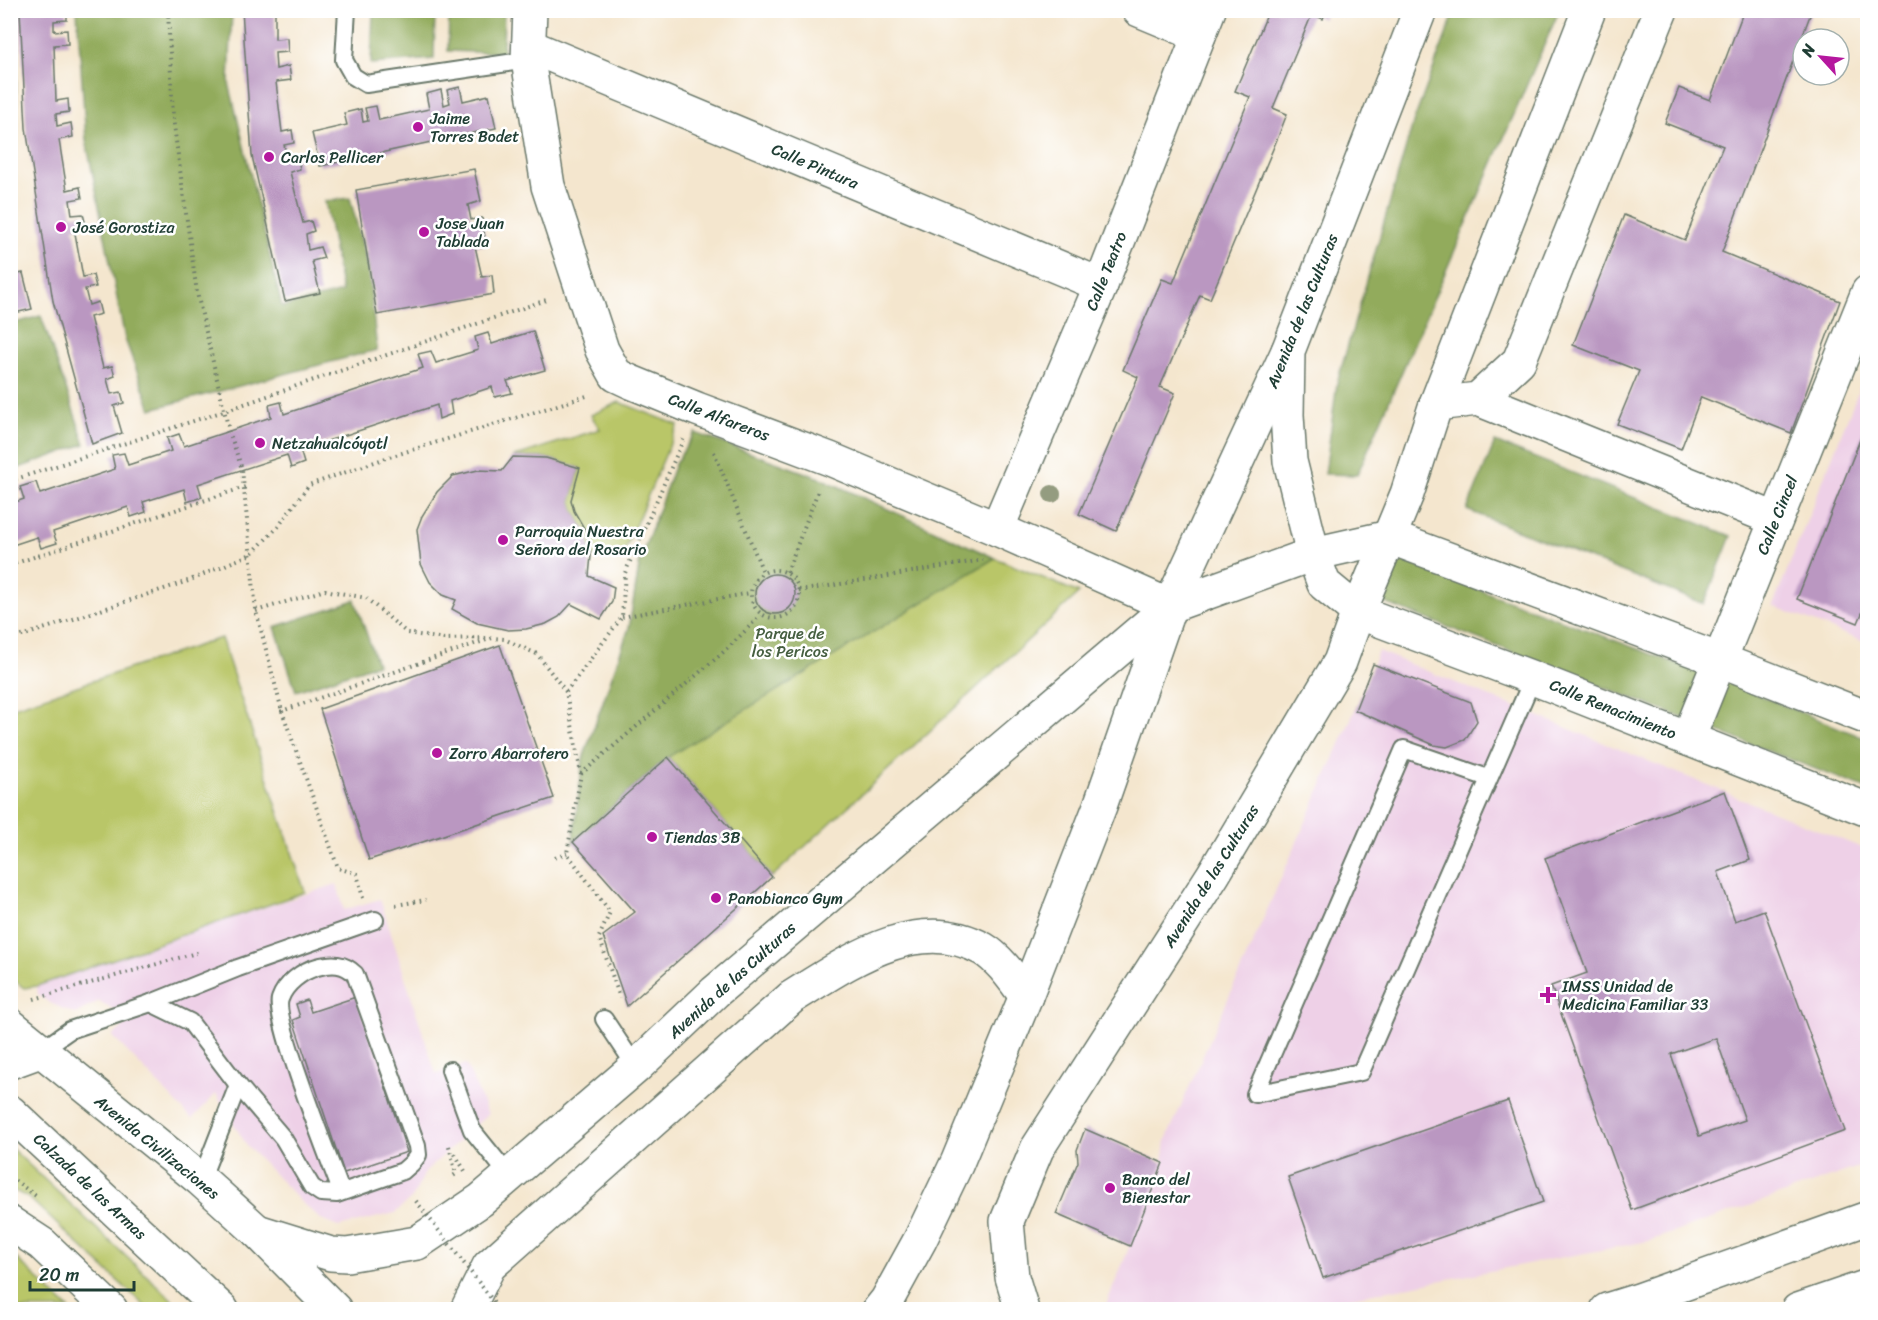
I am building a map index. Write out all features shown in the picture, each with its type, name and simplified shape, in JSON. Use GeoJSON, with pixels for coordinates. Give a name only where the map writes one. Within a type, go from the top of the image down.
{"type":"FeatureCollection","features":[{"type":"Feature","properties":{"kind":"main road"},"geometry":{"type":"LineString","coordinates":[[530,10],[529,53],[548,186],[602,350],[616,375]]}},
{"type":"Feature","properties":{"kind":"main road"},"geometry":{"type":"LineString","coordinates":[[1139,10],[1204,23]]}},
{"type":"Feature","properties":{"kind":"main road","name":"Avenida de las Culturas"},"geometry":{"type":"LineString","coordinates":[[1170,606],[1288,351],[1420,10]]}},
{"type":"Feature","properties":{"kind":"main road","name":"Avenida de las Culturas"},"geometry":{"type":"LineString","coordinates":[[1022,1310],[1012,1277],[1007,1221],[1037,1149],[1207,885],[1340,662],[1358,612],[1407,494],[1436,404],[1589,10]]}},
{"type":"Feature","properties":{"kind":"main road"},"geometry":{"type":"LineString","coordinates":[[1478,399],[1519,361],[1661,10]]}},
{"type":"Feature","properties":{"kind":"main road","name":"Calle Teatro"},"geometry":{"type":"LineString","coordinates":[[997,529],[1101,285],[1204,23]]}},
{"type":"Feature","properties":{"kind":"main road","name":"Calle Pintura"},"geometry":{"type":"LineString","coordinates":[[529,53],[1101,285]]}},
{"type":"Feature","properties":{"kind":"main road","name":"Calle Cincel"},"geometry":{"type":"LineString","coordinates":[[1688,739],[1868,292]]}},
{"type":"Feature","properties":{"kind":"main road","name":"Calle Renacimiento"},"geometry":{"type":"LineString","coordinates":[[1288,351],[1287,415],[1290,461],[1313,554],[1324,584],[1358,612],[1533,678],[1868,810]]}},
{"type":"Feature","properties":{"kind":"main road","name":"Calle Alfareros"},"geometry":{"type":"LineString","coordinates":[[616,375],[697,409],[830,459],[997,529],[1170,606]]}},
{"type":"Feature","properties":{"kind":"main road"},"geometry":{"type":"LineString","coordinates":[[1436,404],[1478,399],[1775,519]]}},
{"type":"Feature","properties":{"kind":"main road"},"geometry":{"type":"LineString","coordinates":[[1389,537],[1720,660],[1868,718]]}},
{"type":"Feature","properties":{"kind":"main road","name":"Avenida de las Culturas"},"geometry":{"type":"LineString","coordinates":[[257,1231],[331,1254],[347,1255],[417,1243],[481,1200],[510,1177],[636,1067],[724,985],[1170,606],[1313,554],[1389,537]]}},
{"type":"Feature","properties":{"kind":"main road"},"geometry":{"type":"LineString","coordinates":[[879,1310],[887,1300],[920,1240],[957,1163],[1026,996],[1100,806],[1170,606]]}},
{"type":"Feature","properties":{"kind":"main road"},"geometry":{"type":"LineString","coordinates":[[467,1310],[489,1266],[792,997],[837,969],[883,945],[915,937],[935,936],[960,940],[984,949],[1003,967],[1026,996]]}},
{"type":"Feature","properties":{"kind":"main road","name":"Avenida Civilizaciones"},"geometry":{"type":"LineString","coordinates":[[10,1025],[25,1057],[201,1180],[300,1272],[335,1310]]}},
{"type":"Feature","properties":{"kind":"main road","name":"Calzada de las Armas"},"geometry":{"type":"LineString","coordinates":[[10,1112],[222,1310]]}},
{"type":"Feature","properties":{"kind":"main road"},"geometry":{"type":"LineString","coordinates":[[1606,1310],[1868,1218]]}},
{"type":"Feature","properties":{"kind":"main road"},"geometry":{"type":"LineString","coordinates":[[10,1223],[42,1244],[111,1310]]}},
{"type":"Feature","properties":{"kind":"main road"},"geometry":{"type":"LineString","coordinates":[[1798,1310],[1868,1286]]}},
{"type":"Feature","properties":{"kind":"lane"},"geometry":{"type":"LineString","coordinates":[[346,10],[344,60],[352,76],[366,84],[529,53]]}},
{"type":"Feature","properties":{"kind":"lane"},"geometry":{"type":"LineString","coordinates":[[1488,778],[1404,749],[1255,1094],[1361,1072],[1533,678]]}},
{"type":"Feature","properties":{"kind":"lane"},"geometry":{"type":"LineString","coordinates":[[25,1057],[70,1030],[151,1003],[375,920]]}},
{"type":"Feature","properties":{"kind":"lane"},"geometry":{"type":"LineString","coordinates":[[151,1003],[189,1023],[283,1138],[312,1187],[321,1193],[333,1194],[403,1171],[418,1155],[417,1146],[356,974],[337,964],[308,970],[291,982],[280,999],[279,1013],[301,1082],[341,1191]]}},
{"type":"Feature","properties":{"kind":"lane"},"geometry":{"type":"LineString","coordinates":[[604,1019],[636,1067]]}},
{"type":"Feature","properties":{"kind":"lane"},"geometry":{"type":"LineString","coordinates":[[450,1070],[472,1130],[510,1177]]}},
{"type":"Feature","properties":{"kind":"lane"},"geometry":{"type":"LineString","coordinates":[[201,1180],[238,1085]]}},
{"type":"Feature","properties":{"kind":"path"},"geometry":{"type":"LineString","coordinates":[[168,10],[173,119],[196,293],[224,411],[243,470],[256,611],[282,711],[338,868],[357,874],[365,903]]}},
{"type":"Feature","properties":{"kind":"path"},"geometry":{"type":"LineString","coordinates":[[10,481],[224,411],[581,288]]}},
{"type":"Feature","properties":{"kind":"path"},"geometry":{"type":"LineString","coordinates":[[10,640],[188,581],[251,554],[278,527],[309,485],[389,457],[602,391],[616,375]]}},
{"type":"Feature","properties":{"kind":"path"},"geometry":{"type":"LineString","coordinates":[[697,409],[763,572]]}},
{"type":"Feature","properties":{"kind":"path"},"geometry":{"type":"LineString","coordinates":[[566,692],[622,617],[626,573],[697,409]]}},
{"type":"Feature","properties":{"kind":"path"},"geometry":{"type":"LineString","coordinates":[[787,572],[830,459]]}},
{"type":"Feature","properties":{"kind":"path"},"geometry":{"type":"LineString","coordinates":[[10,565],[245,487]]}},
{"type":"Feature","properties":{"kind":"path"},"geometry":{"type":"LineString","coordinates":[[799,591],[984,560]]}},
{"type":"Feature","properties":{"kind":"path"},"geometry":{"type":"LineString","coordinates":[[779,569],[787,572],[797,584],[799,591],[796,606],[791,612],[777,618],[761,615],[751,602],[750,593],[756,578],[763,572],[779,569]]}},
{"type":"Feature","properties":{"kind":"path"},"geometry":{"type":"LineString","coordinates":[[256,611],[325,590],[366,598],[407,633],[444,639],[504,639],[537,654],[566,692],[581,774],[567,853],[610,912],[598,937],[621,1000]]}},
{"type":"Feature","properties":{"kind":"path"},"geometry":{"type":"LineString","coordinates":[[622,617],[750,593]]}},
{"type":"Feature","properties":{"kind":"path"},"geometry":{"type":"LineString","coordinates":[[581,774],[727,649],[761,615]]}},
{"type":"Feature","properties":{"kind":"path"},"geometry":{"type":"LineString","coordinates":[[282,711],[492,638]]}},
{"type":"Feature","properties":{"kind":"path"},"geometry":{"type":"LineString","coordinates":[[555,858],[567,853]]}},
{"type":"Feature","properties":{"kind":"path"},"geometry":{"type":"LineString","coordinates":[[448,1143],[456,1174],[448,1179]]}},
{"type":"Feature","properties":{"kind":"path"},"geometry":{"type":"LineString","coordinates":[[424,1196],[416,1202],[500,1310]]}},
{"type":"Feature","properties":{"kind":"shaded area"},"geometry":{"type":"Polygon","coordinates":[[[1867,369],[1867,643],[1773,606],[1867,369]]]}},
{"type":"Feature","properties":{"kind":"shaded area","name":"IMSS Unidad de Medicina Familiar 33"},"geometry":{"type":"Polygon","coordinates":[[[1378,651],[1867,850],[1867,1164],[1649,1241],[1289,1309],[1104,1310],[1163,1163],[1166,1140],[1355,710],[1378,651]]]}},
{"type":"Feature","properties":{"kind":"shaded area"},"geometry":{"type":"Polygon","coordinates":[[[337,884],[344,910],[380,899],[436,1074],[466,1064],[488,1114],[426,1171],[412,1198],[395,1213],[338,1227],[322,1220],[302,1203],[247,1146],[216,1094],[192,1119],[112,1036],[131,1021],[99,1001],[75,1014],[38,995],[37,986],[337,884]]]}},
{"type":"Feature","properties":{"kind":"green space"},"geometry":{"type":"Polygon","coordinates":[[[10,11],[16,11],[16,112],[11,112],[10,11]]]}},
{"type":"Feature","properties":{"kind":"green space"},"geometry":{"type":"Polygon","coordinates":[[[77,11],[232,11],[229,83],[282,307],[342,292],[325,201],[350,198],[368,267],[377,350],[151,409],[125,339],[86,140],[77,11]]]}},
{"type":"Feature","properties":{"kind":"green space"},"geometry":{"type":"Polygon","coordinates":[[[373,11],[435,11],[434,59],[371,64],[373,11]]]}},
{"type":"Feature","properties":{"kind":"green space"},"geometry":{"type":"Polygon","coordinates":[[[449,11],[504,11],[503,53],[448,51],[449,11]]]}},
{"type":"Feature","properties":{"kind":"green space"},"geometry":{"type":"Polygon","coordinates":[[[1455,11],[1559,11],[1357,475],[1325,474],[1337,383],[1413,123],[1455,11]]]}},
{"type":"Feature","properties":{"kind":"green space"},"geometry":{"type":"Polygon","coordinates":[[[41,316],[85,444],[11,471],[11,324],[41,316]]]}},
{"type":"Feature","properties":{"kind":"green space"},"geometry":{"type":"Polygon","coordinates":[[[619,402],[678,425],[623,554],[591,556],[588,535],[574,511],[571,500],[580,468],[546,458],[513,457],[600,429],[591,415],[619,402]]]}},
{"type":"Feature","properties":{"kind":"green space","name":"Parque de los Pericos"},"geometry":{"type":"Polygon","coordinates":[[[695,433],[822,479],[995,558],[1079,593],[772,877],[668,757],[573,842],[583,759],[629,628],[640,561],[675,464],[695,433]]]}},
{"type":"Feature","properties":{"kind":"green space"},"geometry":{"type":"Polygon","coordinates":[[[695,433],[822,479],[995,558],[668,757],[573,842],[583,759],[629,628],[640,561],[675,464],[695,433]]]}},
{"type":"Feature","properties":{"kind":"green space"},"geometry":{"type":"Polygon","coordinates":[[[1495,442],[1731,536],[1704,604],[1467,510],[1495,442]]]}},
{"type":"Feature","properties":{"kind":"green space"},"geometry":{"type":"Polygon","coordinates":[[[1400,560],[1718,679],[1867,739],[1867,789],[1383,602],[1400,560]]]}},
{"type":"Feature","properties":{"kind":"green space"},"geometry":{"type":"Polygon","coordinates":[[[355,600],[377,664],[296,691],[275,627],[355,600]]]}},
{"type":"Feature","properties":{"kind":"green space"},"geometry":{"type":"Polygon","coordinates":[[[221,638],[305,892],[37,986],[24,988],[10,977],[11,708],[221,638]]]}},
{"type":"Feature","properties":{"kind":"green space"},"geometry":{"type":"Polygon","coordinates":[[[10,1147],[182,1309],[148,1309],[29,1198],[11,1189],[10,1147]]]}},
{"type":"Feature","properties":{"kind":"green space"},"geometry":{"type":"Polygon","coordinates":[[[10,1254],[14,1256],[69,1309],[11,1309],[10,1254]]]}},
{"type":"Feature","properties":{"kind":"building","name":"José Gorostiza"},"geometry":{"type":"Polygon","coordinates":[[[20,10],[67,10],[67,20],[54,21],[54,31],[67,30],[68,44],[54,45],[56,101],[68,99],[69,112],[56,114],[57,126],[71,123],[73,137],[59,140],[67,190],[80,187],[82,198],[70,200],[72,215],[83,214],[86,225],[74,228],[83,277],[93,275],[96,287],[85,289],[89,305],[98,302],[101,314],[90,317],[103,368],[112,366],[115,376],[107,379],[111,394],[121,392],[124,403],[114,406],[122,433],[92,444],[53,301],[26,128],[20,10]]]}},
{"type":"Feature","properties":{"kind":"building","name":"Carlos Pellicer"},"geometry":{"type":"Polygon","coordinates":[[[242,10],[275,10],[275,39],[287,38],[288,52],[275,53],[276,69],[289,66],[291,80],[276,82],[282,132],[292,130],[294,143],[284,145],[288,160],[298,158],[300,169],[290,172],[303,223],[311,221],[314,231],[306,234],[308,250],[320,247],[324,258],[312,261],[320,293],[285,301],[252,156],[242,10]]]}},
{"type":"Feature","properties":{"kind":"building"},"geometry":{"type":"Polygon","coordinates":[[[1269,10],[1326,10],[1323,19],[1312,14],[1273,108],[1287,114],[1278,137],[1210,299],[1200,295],[1160,387],[1175,393],[1116,531],[1079,514],[1138,377],[1123,370],[1162,279],[1173,283],[1250,97],[1235,91],[1269,10]]]}},
{"type":"Feature","properties":{"kind":"building"},"geometry":{"type":"Polygon","coordinates":[[[1744,10],[1812,10],[1806,27],[1791,27],[1791,66],[1722,252],[1840,301],[1791,433],[1701,397],[1681,449],[1617,424],[1639,371],[1573,345],[1624,215],[1685,240],[1723,146],[1665,123],[1679,88],[1710,100],[1744,10]]]}},
{"type":"Feature","properties":{"kind":"building","name":"Jaime Torres Bodet"},"geometry":{"type":"Polygon","coordinates":[[[460,87],[463,101],[489,95],[496,128],[320,166],[312,133],[347,125],[344,113],[361,109],[363,122],[368,121],[365,108],[376,106],[379,120],[429,109],[426,94],[441,90],[444,105],[450,103],[447,90],[460,87]]]}},
{"type":"Feature","properties":{"kind":"building","name":"Jose Juan Tablada"},"geometry":{"type":"Polygon","coordinates":[[[474,169],[481,201],[468,205],[471,220],[482,218],[486,245],[475,246],[482,277],[492,275],[494,294],[377,315],[356,190],[474,169]]]}},
{"type":"Feature","properties":{"kind":"building"},"geometry":{"type":"Polygon","coordinates":[[[23,273],[32,309],[10,314],[10,276],[23,273]]]}},
{"type":"Feature","properties":{"kind":"building","name":"Netzahualcóyotl"},"geometry":{"type":"Polygon","coordinates":[[[533,331],[545,370],[507,381],[512,393],[495,397],[492,387],[450,401],[452,414],[439,419],[437,405],[300,450],[304,463],[291,468],[287,455],[198,484],[202,497],[187,502],[184,489],[143,502],[146,512],[131,517],[128,507],[53,532],[57,543],[41,548],[37,537],[10,546],[10,504],[24,499],[20,487],[36,482],[40,494],[115,469],[112,455],[124,453],[128,465],[171,451],[167,438],[179,434],[184,446],[271,417],[269,405],[281,402],[284,414],[423,368],[418,354],[431,351],[436,363],[478,350],[475,337],[488,333],[492,344],[533,331]]]}},
{"type":"Feature","properties":{"kind":"building"},"geometry":{"type":"Polygon","coordinates":[[[1867,422],[1868,599],[1858,623],[1797,599],[1867,422]]]}},
{"type":"Feature","properties":{"kind":"building","name":"Parroquia Nuestra Señora del Rosario"},"geometry":{"type":"Polygon","coordinates":[[[513,457],[546,458],[580,468],[571,500],[574,511],[588,535],[591,556],[589,576],[614,587],[612,602],[601,619],[571,604],[559,617],[546,624],[526,629],[508,630],[477,623],[452,609],[456,600],[443,595],[430,582],[421,564],[417,529],[437,492],[453,476],[478,470],[502,471],[513,457]]]}},
{"type":"Feature","properties":{"kind":"building"},"geometry":{"type":"Polygon","coordinates":[[[775,574],[783,575],[789,580],[794,586],[794,602],[789,608],[783,613],[775,614],[767,613],[761,608],[756,602],[755,594],[756,586],[761,580],[767,575],[775,574]]]}},
{"type":"Feature","properties":{"kind":"building","name":"Zorro Abarrotero"},"geometry":{"type":"Polygon","coordinates":[[[500,645],[554,798],[369,860],[320,709],[500,645]]]}},
{"type":"Feature","properties":{"kind":"building"},"geometry":{"type":"Polygon","coordinates":[[[1373,664],[1471,702],[1477,721],[1465,740],[1447,747],[1434,745],[1355,710],[1373,664]]]}},
{"type":"Feature","properties":{"kind":"building"},"geometry":{"type":"Polygon","coordinates":[[[668,757],[772,877],[627,1006],[603,936],[635,912],[573,842],[668,757]]]}},
{"type":"Feature","properties":{"kind":"building"},"geometry":{"type":"Polygon","coordinates":[[[1725,791],[1750,860],[1718,872],[1735,921],[1764,910],[1845,1131],[1632,1210],[1551,986],[1587,973],[1545,858],[1725,791]],[[1716,1038],[1671,1054],[1699,1136],[1745,1120],[1716,1038]]]}},
{"type":"Feature","properties":{"kind":"building"},"geometry":{"type":"Polygon","coordinates":[[[356,997],[407,1152],[344,1173],[293,1020],[300,1017],[296,1004],[307,1000],[311,1012],[356,997]]]}},
{"type":"Feature","properties":{"kind":"building"},"geometry":{"type":"Polygon","coordinates":[[[1508,1101],[1543,1202],[1323,1278],[1288,1177],[1508,1101]]]}},
{"type":"Feature","properties":{"kind":"building","name":"Banco del Bienestar"},"geometry":{"type":"Polygon","coordinates":[[[1085,1129],[1163,1163],[1130,1246],[1056,1214],[1078,1162],[1077,1150],[1085,1129]]]}},
{"type":"Feature","properties":{"kind":"place","name":"Jaime Torres Bodet"},"geometry":{"type":"Point","coordinates":[418,127]}},
{"type":"Feature","properties":{"kind":"place","name":"Carlos Pellicer"},"geometry":{"type":"Point","coordinates":[269,157]}},
{"type":"Feature","properties":{"kind":"place","name":"José Gorostiza"},"geometry":{"type":"Point","coordinates":[61,227]}},
{"type":"Feature","properties":{"kind":"place","name":"Jose Juan Tablada"},"geometry":{"type":"Point","coordinates":[424,232]}},
{"type":"Feature","properties":{"kind":"place","name":"Netzahualcóyotl"},"geometry":{"type":"Point","coordinates":[260,443]}},
{"type":"Feature","properties":{"kind":"place","name":"Parroquia Nuestra Señora del Rosario"},"geometry":{"type":"Point","coordinates":[503,540]}},
{"type":"Feature","properties":{"kind":"place","name":"Zorro Abarrotero"},"geometry":{"type":"Point","coordinates":[437,753]}},
{"type":"Feature","properties":{"kind":"place","name":"Tiendas 3B"},"geometry":{"type":"Point","coordinates":[652,837]}},
{"type":"Feature","properties":{"kind":"place","name":"Panobianco Gym"},"geometry":{"type":"Point","coordinates":[716,898]}},
{"type":"Feature","properties":{"kind":"place","name":"IMSS Unidad de Medicina Familiar 33"},"geometry":{"type":"Point","coordinates":[1548,995]}},
{"type":"Feature","properties":{"kind":"place","name":"Banco del Bienestar"},"geometry":{"type":"Point","coordinates":[1110,1188]}}]}
